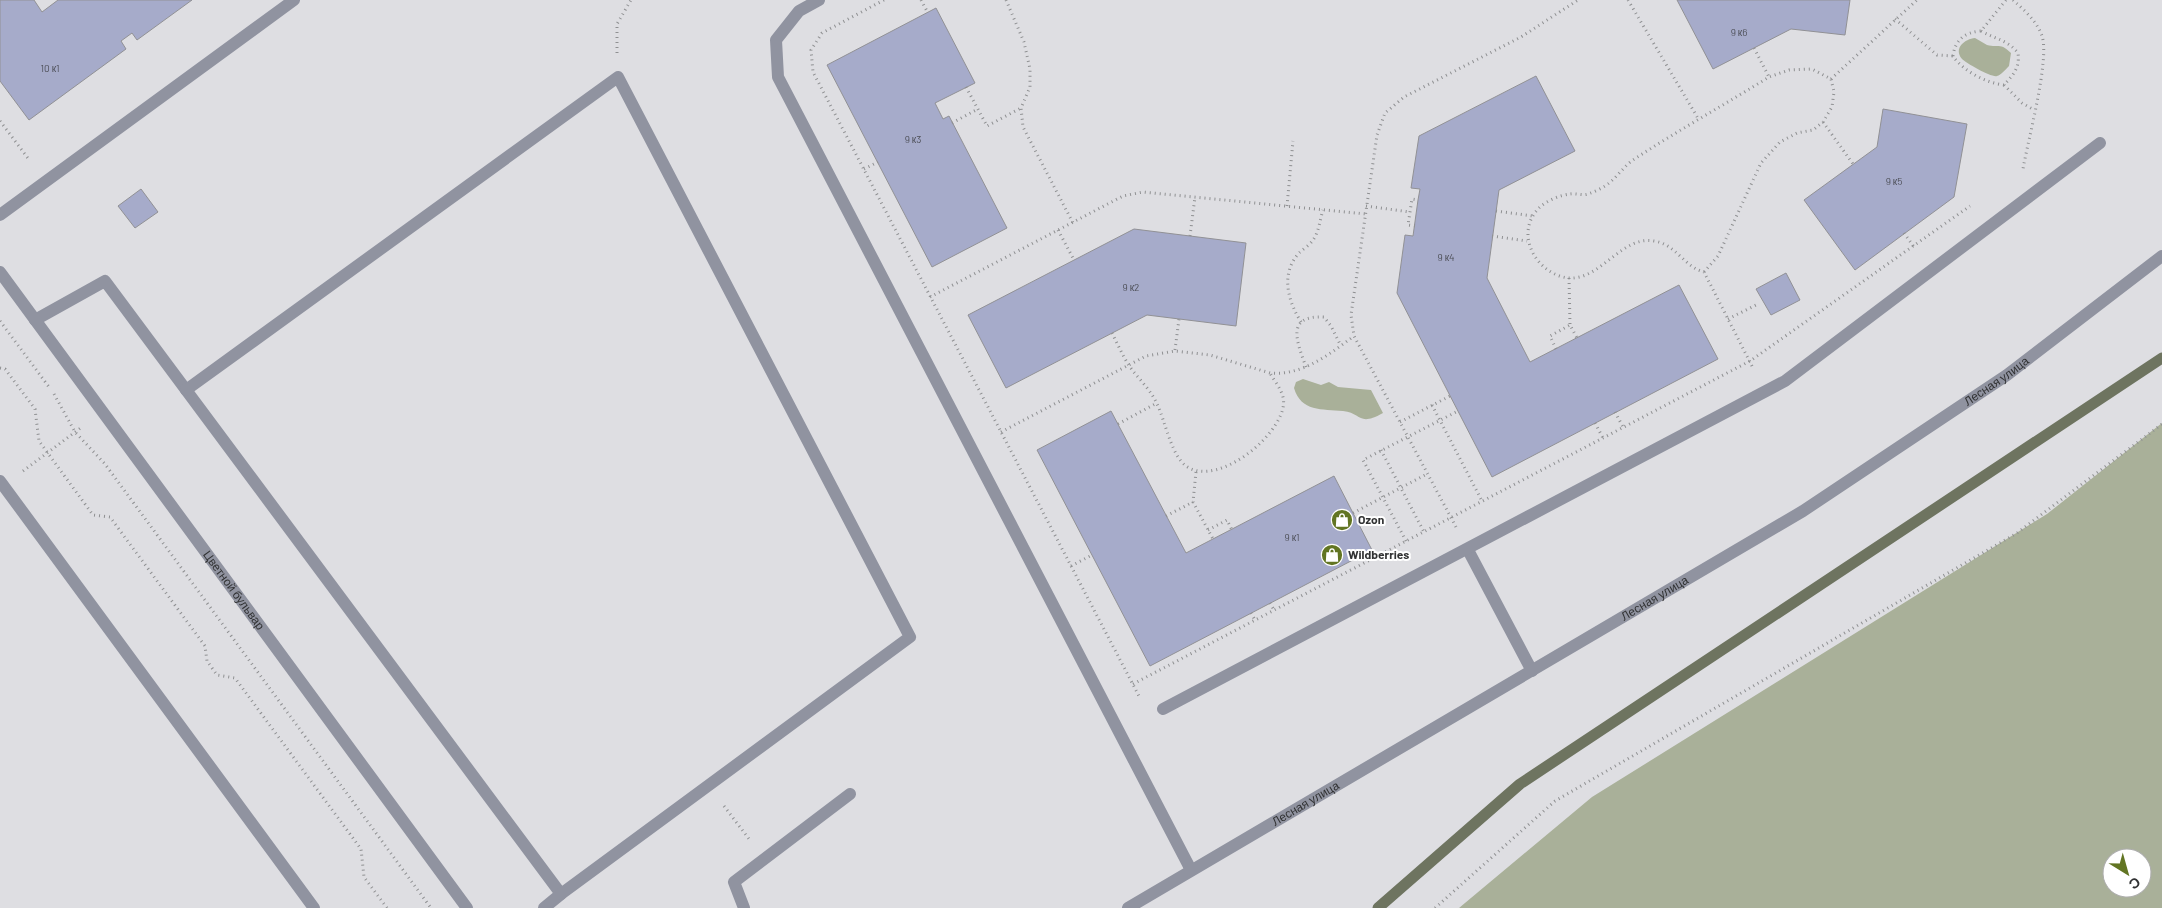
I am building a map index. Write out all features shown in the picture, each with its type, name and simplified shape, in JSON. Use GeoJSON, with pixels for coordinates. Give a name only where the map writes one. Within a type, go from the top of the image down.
{"type":"FeatureCollection","features":[{"type":"Feature","properties":{"kind":"street"},"geometry":{"type":"LineString","coordinates":[[0,215],[294,0]]}},
{"type":"Feature","properties":{"kind":"street"},"geometry":{"type":"LineString","coordinates":[[819,0],[799,11],[776,40],[778,77],[1191,870]]}},
{"type":"Feature","properties":{"kind":"street"},"geometry":{"type":"LineString","coordinates":[[186,390],[618,77],[910,637],[544,908]]}},
{"type":"Feature","properties":{"kind":"street"},"geometry":{"type":"LineString","coordinates":[[1163,709],[1786,381],[2100,143]]}},
{"type":"Feature","properties":{"kind":"street","name":"Лесная улица"},"geometry":{"type":"LineString","coordinates":[[1128,908],[1803,511],[2007,375],[2162,256]]}},
{"type":"Feature","properties":{"kind":"street","name":"Цветной бульвар"},"geometry":{"type":"LineString","coordinates":[[0,272],[467,908]]}},
{"type":"Feature","properties":{"kind":"street"},"geometry":{"type":"LineString","coordinates":[[35,320],[105,281],[561,894]]}},
{"type":"Feature","properties":{"kind":"street"},"geometry":{"type":"LineString","coordinates":[[0,481],[314,908]]}},
{"type":"Feature","properties":{"kind":"street"},"geometry":{"type":"LineString","coordinates":[[1468,550],[1532,671]]}},
{"type":"Feature","properties":{"kind":"street"},"geometry":{"type":"LineString","coordinates":[[744,908],[734,882],[850,794]]}},
{"type":"Feature","properties":{"kind":"path"},"geometry":{"type":"LineString","coordinates":[[618,77],[616,24],[631,0]]}},
{"type":"Feature","properties":{"kind":"path"},"geometry":{"type":"LineString","coordinates":[[884,0],[822,32],[811,50],[813,72],[1150,717],[1163,709]]}},
{"type":"Feature","properties":{"kind":"path"},"geometry":{"type":"LineString","coordinates":[[921,0],[928,13]]}},
{"type":"Feature","properties":{"kind":"path"},"geometry":{"type":"LineString","coordinates":[[1006,0],[1024,42],[1030,68],[1030,87],[1021,108],[1023,127],[1073,223]]}},
{"type":"Feature","properties":{"kind":"path"},"geometry":{"type":"LineString","coordinates":[[1468,550],[1354,336],[1351,315],[1377,135],[1385,113],[1404,97],[1521,37],[1578,0]]}},
{"type":"Feature","properties":{"kind":"path"},"geometry":{"type":"LineString","coordinates":[[1628,0],[1699,120]]}},
{"type":"Feature","properties":{"kind":"path"},"geometry":{"type":"LineString","coordinates":[[1831,79],[1917,0]]}},
{"type":"Feature","properties":{"kind":"path"},"geometry":{"type":"LineString","coordinates":[[1981,31],[2006,0]]}},
{"type":"Feature","properties":{"kind":"path"},"geometry":{"type":"LineString","coordinates":[[2013,0],[2030,15],[2042,36],[2044,57],[2017,207]]}},
{"type":"Feature","properties":{"kind":"path"},"geometry":{"type":"LineString","coordinates":[[1896,19],[1937,55],[1953,56],[1964,68],[1992,84],[2004,85],[2022,103],[2034,110]]}},
{"type":"Feature","properties":{"kind":"path"},"geometry":{"type":"LineString","coordinates":[[1953,56],[1954,46],[1971,31],[1981,31],[2003,40],[2013,46],[2018,54],[2019,63],[2014,75],[2004,85]]}},
{"type":"Feature","properties":{"kind":"path"},"geometry":{"type":"LineString","coordinates":[[1754,48],[1769,77]]}},
{"type":"Feature","properties":{"kind":"path"},"geometry":{"type":"LineString","coordinates":[[1704,272],[1718,256],[1761,163],[1780,142],[1797,133],[1813,130],[1823,122],[1832,107],[1834,92],[1831,79],[1812,69],[1789,70],[1769,77],[1631,161],[1607,185],[1587,195],[1570,194],[1555,198],[1540,207],[1533,216],[1528,229],[1527,241],[1534,257],[1550,270],[1569,278],[1588,274],[1636,243],[1653,240],[1671,246],[1694,269],[1704,272],[1766,392]]}},
{"type":"Feature","properties":{"kind":"path"},"geometry":{"type":"LineString","coordinates":[[966,87],[987,126],[1021,108]]}},
{"type":"Feature","properties":{"kind":"path"},"geometry":{"type":"LineString","coordinates":[[952,123],[978,109]]}},
{"type":"Feature","properties":{"kind":"path"},"geometry":{"type":"LineString","coordinates":[[0,121],[30,162]]}},
{"type":"Feature","properties":{"kind":"path"},"geometry":{"type":"LineString","coordinates":[[1823,122],[1853,164]]}},
{"type":"Feature","properties":{"kind":"path"},"geometry":{"type":"LineString","coordinates":[[1287,206],[1293,142]]}},
{"type":"Feature","properties":{"kind":"path"},"geometry":{"type":"LineString","coordinates":[[864,169],[878,162]]}},
{"type":"Feature","properties":{"kind":"path"},"geometry":{"type":"LineString","coordinates":[[2016,173],[2024,168]]}},
{"type":"Feature","properties":{"kind":"path"},"geometry":{"type":"LineString","coordinates":[[930,297],[1123,196],[1143,192],[1366,214]]}},
{"type":"Feature","properties":{"kind":"path"},"geometry":{"type":"LineString","coordinates":[[1190,236],[1195,198]]}},
{"type":"Feature","properties":{"kind":"path"},"geometry":{"type":"LineString","coordinates":[[1415,226],[1408,225],[1412,200],[1418,200]]}},
{"type":"Feature","properties":{"kind":"path"},"geometry":{"type":"LineString","coordinates":[[1133,684],[1750,361],[1976,201]]}},
{"type":"Feature","properties":{"kind":"path"},"geometry":{"type":"LineString","coordinates":[[1366,206],[1410,212]]}},
{"type":"Feature","properties":{"kind":"path"},"geometry":{"type":"LineString","coordinates":[[1301,322],[1292,307],[1287,290],[1289,273],[1298,255],[1314,240],[1323,210]]}},
{"type":"Feature","properties":{"kind":"path"},"geometry":{"type":"LineString","coordinates":[[1496,211],[1533,216]]}},
{"type":"Feature","properties":{"kind":"path"},"geometry":{"type":"LineString","coordinates":[[1058,230],[1074,260]]}},
{"type":"Feature","properties":{"kind":"path"},"geometry":{"type":"LineString","coordinates":[[1492,236],[1527,241]]}},
{"type":"Feature","properties":{"kind":"path"},"geometry":{"type":"LineString","coordinates":[[1569,278],[1570,325],[1577,338]]}},
{"type":"Feature","properties":{"kind":"path"},"geometry":{"type":"LineString","coordinates":[[1728,320],[1756,305]]}},
{"type":"Feature","properties":{"kind":"path"},"geometry":{"type":"LineString","coordinates":[[1306,367],[1297,342],[1296,330],[1301,322],[1312,317],[1324,317],[1341,346]]}},
{"type":"Feature","properties":{"kind":"path"},"geometry":{"type":"LineString","coordinates":[[1175,351],[1179,319]]}},
{"type":"Feature","properties":{"kind":"path"},"geometry":{"type":"LineString","coordinates":[[0,321],[56,396],[75,432],[105,464],[431,908]]}},
{"type":"Feature","properties":{"kind":"path"},"geometry":{"type":"LineString","coordinates":[[1556,349],[1550,336],[1570,325]]}},
{"type":"Feature","properties":{"kind":"path"},"geometry":{"type":"LineString","coordinates":[[1112,333],[1128,365],[1148,387],[1157,403],[1176,454],[1184,465],[1196,472],[1212,473],[1232,466],[1251,451],[1274,427],[1282,408],[1283,398],[1270,373]]}},
{"type":"Feature","properties":{"kind":"path"},"geometry":{"type":"LineString","coordinates":[[1001,432],[1146,356],[1175,351],[1210,355],[1270,373],[1280,374],[1306,367],[1332,354],[1354,336]]}},
{"type":"Feature","properties":{"kind":"path"},"geometry":{"type":"LineString","coordinates":[[0,368],[5,369],[35,409],[39,441],[47,453],[93,514],[110,517],[205,646],[207,662],[217,675],[235,678],[361,849],[364,877],[387,908]]}},
{"type":"Feature","properties":{"kind":"path"},"geometry":{"type":"LineString","coordinates":[[1400,422],[1450,396]]}},
{"type":"Feature","properties":{"kind":"path"},"geometry":{"type":"LineString","coordinates":[[1118,424],[1157,403]]}},
{"type":"Feature","properties":{"kind":"path"},"geometry":{"type":"LineString","coordinates":[[1432,405],[1482,501]]}},
{"type":"Feature","properties":{"kind":"path"},"geometry":{"type":"LineString","coordinates":[[1406,542],[1363,460],[1458,410]]}},
{"type":"Feature","properties":{"kind":"path"},"geometry":{"type":"LineString","coordinates":[[1615,412],[1623,427]]}},
{"type":"Feature","properties":{"kind":"path"},"geometry":{"type":"LineString","coordinates":[[17,475],[89,422]]}},
{"type":"Feature","properties":{"kind":"path"},"geometry":{"type":"LineString","coordinates":[[1595,423],[1603,438]]}},
{"type":"Feature","properties":{"kind":"path"},"geometry":{"type":"LineString","coordinates":[[1435,908],[1555,801],[2017,533],[2162,424]]}},
{"type":"Feature","properties":{"kind":"path"},"geometry":{"type":"LineString","coordinates":[[1381,450],[1424,532]]}},
{"type":"Feature","properties":{"kind":"path"},"geometry":{"type":"LineString","coordinates":[[1196,472],[1193,502],[1213,539]]}},
{"type":"Feature","properties":{"kind":"path"},"geometry":{"type":"LineString","coordinates":[[1353,513],[1427,474]]}},
{"type":"Feature","properties":{"kind":"path"},"geometry":{"type":"LineString","coordinates":[[1166,516],[1193,502]]}},
{"type":"Feature","properties":{"kind":"path"},"geometry":{"type":"LineString","coordinates":[[1208,530],[1227,520],[1232,530]]}},
{"type":"Feature","properties":{"kind":"path"},"geometry":{"type":"LineString","coordinates":[[1071,566],[1092,555]]}},
{"type":"Feature","properties":{"kind":"path"},"geometry":{"type":"LineString","coordinates":[[1270,603],[1274,610]]}},
{"type":"Feature","properties":{"kind":"path"},"geometry":{"type":"LineString","coordinates":[[1251,613],[1255,620]]}},
{"type":"Feature","properties":{"kind":"path"},"geometry":{"type":"LineString","coordinates":[[710,785],[764,860]]}},
{"type":"Feature","properties":{"kind":"green space"},"geometry":{"type":"Polygon","coordinates":[[[1975,38],[1987,45],[2004,48],[2011,53],[2009,66],[1997,76],[1994,76],[1962,59],[1959,51],[1961,45],[1967,40],[1975,38]]]}},
{"type":"Feature","properties":{"kind":"green space"},"geometry":{"type":"Polygon","coordinates":[[[1303,379],[1321,385],[1329,382],[1338,387],[1371,390],[1383,413],[1369,419],[1364,419],[1349,412],[1313,408],[1297,396],[1294,388],[1296,382],[1303,379]]]}},
{"type":"Feature","properties":{"kind":"green space"},"geometry":{"type":"Polygon","coordinates":[[[2162,423],[2162,908],[1459,908],[1592,797],[2047,514],[2162,423]]]}},
{"type":"Feature","properties":{"kind":"building"},"geometry":{"type":"Polygon","coordinates":[[[0,0],[34,0],[42,12],[58,0],[192,0],[137,40],[132,33],[121,41],[126,49],[29,120],[0,81],[0,0]]]}},
{"type":"Feature","properties":{"kind":"building"},"geometry":{"type":"Polygon","coordinates":[[[1677,0],[1850,0],[1845,35],[1791,29],[1713,69],[1677,0]]]}},
{"type":"Feature","properties":{"kind":"building"},"geometry":{"type":"Polygon","coordinates":[[[936,8],[975,83],[935,103],[943,119],[949,116],[1007,228],[932,267],[827,65],[936,8]]]}},
{"type":"Feature","properties":{"kind":"building"},"geometry":{"type":"Polygon","coordinates":[[[1536,76],[1575,151],[1499,190],[1487,278],[1530,362],[1679,285],[1718,359],[1492,477],[1397,293],[1405,235],[1413,236],[1420,189],[1411,188],[1419,136],[1536,76]]]}},
{"type":"Feature","properties":{"kind":"building"},"geometry":{"type":"Polygon","coordinates":[[[1883,109],[1967,124],[1954,197],[1855,270],[1804,200],[1877,147],[1883,109]]]}},
{"type":"Feature","properties":{"kind":"building"},"geometry":{"type":"Polygon","coordinates":[[[141,189],[158,212],[135,228],[118,206],[141,189]]]}},
{"type":"Feature","properties":{"kind":"building"},"geometry":{"type":"Polygon","coordinates":[[[1134,229],[1246,243],[1236,326],[1147,315],[1006,388],[968,315],[1134,229]]]}},
{"type":"Feature","properties":{"kind":"building"},"geometry":{"type":"Polygon","coordinates":[[[1786,273],[1800,300],[1771,315],[1756,289],[1786,273]]]}},
{"type":"Feature","properties":{"kind":"building"},"geometry":{"type":"Polygon","coordinates":[[[1111,411],[1186,553],[1334,476],[1372,550],[1150,666],[1037,450],[1111,411]]]}},
{"type":"Feature","properties":{"kind":"waterway"},"geometry":{"type":"LineString","coordinates":[[1378,908],[1520,784],[2162,358]]}},
{"type":"Feature","properties":{"kind":"place","name":"Ozon"},"geometry":{"type":"Point","coordinates":[1342,520]}},
{"type":"Feature","properties":{"kind":"place","name":"Wildberries"},"geometry":{"type":"Point","coordinates":[1332,555]}}]}
